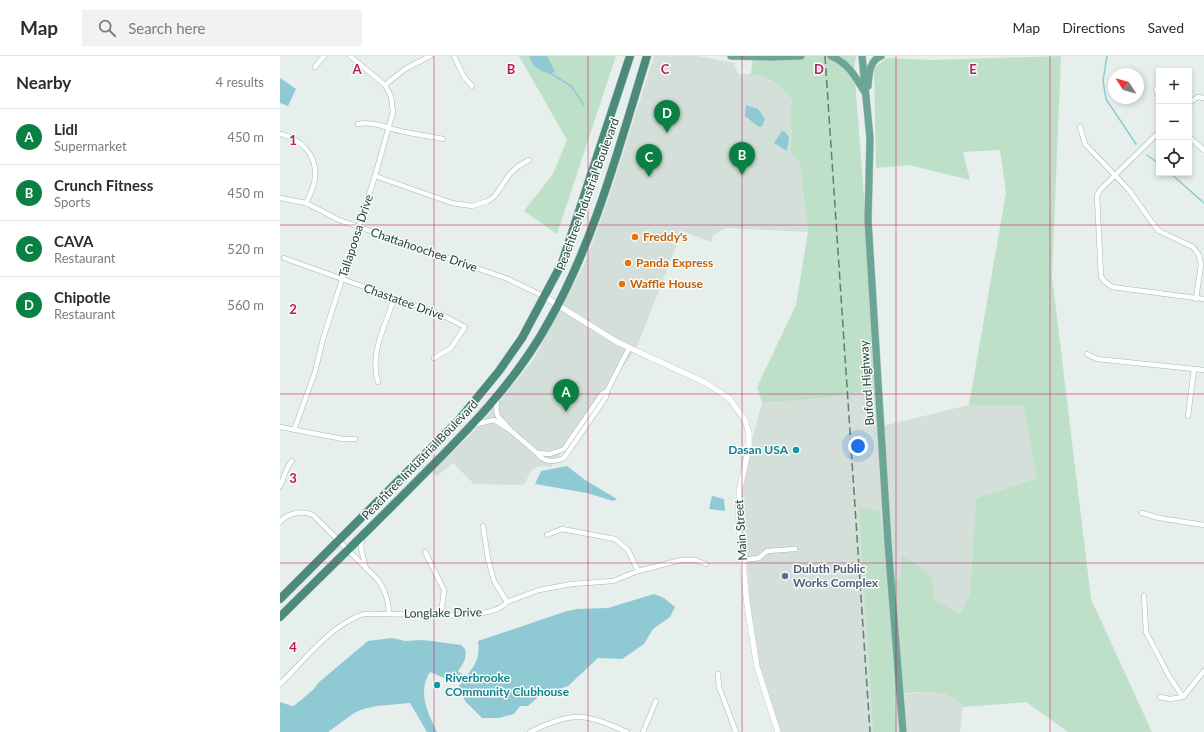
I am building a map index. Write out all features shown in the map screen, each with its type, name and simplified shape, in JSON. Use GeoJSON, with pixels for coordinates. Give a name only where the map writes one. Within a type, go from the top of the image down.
{"type":"FeatureCollection","features":[{"type":"Feature","properties":{"kind":"highway","name":"Peachtree Industrial Boulevard"},"geometry":{"type":"LineString","coordinates":[[280,599],[458,421],[499,371],[522,338],[562,263],[630,56]]}},
{"type":"Feature","properties":{"kind":"highway","name":"Peachtree Industrial Boulevard"},"geometry":{"type":"LineString","coordinates":[[280,617],[473,425],[534,347],[558,305],[580,256],[598,208],[647,56]]}},
{"type":"Feature","properties":{"kind":"main road"},"geometry":{"type":"LineString","coordinates":[[731,56],[800,56]]}},
{"type":"Feature","properties":{"kind":"main road"},"geometry":{"type":"LineString","coordinates":[[831,56],[845,63],[852,70],[866,94]]}},
{"type":"Feature","properties":{"kind":"main road","name":"Buford Highway"},"geometry":{"type":"LineString","coordinates":[[862,56],[870,138],[868,220],[888,544],[903,732]]}},
{"type":"Feature","properties":{"kind":"main road"},"geometry":{"type":"LineString","coordinates":[[866,94],[870,68],[873,62],[882,56]]}},
{"type":"Feature","properties":{"kind":"street"},"geometry":{"type":"LineString","coordinates":[[315,66],[324,56]]}},
{"type":"Feature","properties":{"kind":"street"},"geometry":{"type":"LineString","coordinates":[[350,56],[385,85],[405,69],[430,56]]}},
{"type":"Feature","properties":{"kind":"street"},"geometry":{"type":"LineString","coordinates":[[454,56],[464,77],[472,86]]}},
{"type":"Feature","properties":{"kind":"street","name":"Tallapoosa Drive"},"geometry":{"type":"LineString","coordinates":[[294,430],[315,372],[358,226],[389,128],[393,112],[392,104],[385,85]]}},
{"type":"Feature","properties":{"kind":"street"},"geometry":{"type":"LineString","coordinates":[[1192,101],[1198,97],[1204,98]]}},
{"type":"Feature","properties":{"kind":"street"},"geometry":{"type":"LineString","coordinates":[[358,124],[376,123],[389,128],[443,139]]}},
{"type":"Feature","properties":{"kind":"street"},"geometry":{"type":"LineString","coordinates":[[1080,127],[1085,144],[1129,190],[1159,231],[1193,247],[1200,255],[1201,266],[1196,299]]}},
{"type":"Feature","properties":{"kind":"street"},"geometry":{"type":"LineString","coordinates":[[280,134],[299,142],[312,158],[315,167],[315,177],[313,187],[306,203]]}},
{"type":"Feature","properties":{"kind":"street"},"geometry":{"type":"LineString","coordinates":[[1156,135],[1100,190],[1097,196],[1101,276],[1104,281],[1112,287],[1204,299]]}},
{"type":"Feature","properties":{"kind":"street"},"geometry":{"type":"LineString","coordinates":[[1192,140],[1204,150]]}},
{"type":"Feature","properties":{"kind":"street"},"geometry":{"type":"LineString","coordinates":[[375,176],[452,203],[472,206],[488,201],[495,196],[509,175],[517,167],[529,160]]}},
{"type":"Feature","properties":{"kind":"street","name":"Chattahoochee Drive"},"geometry":{"type":"LineString","coordinates":[[280,198],[306,203],[339,220],[508,279],[545,297]]}},
{"type":"Feature","properties":{"kind":"street","name":"Chastatee Drive"},"geometry":{"type":"LineString","coordinates":[[284,258],[394,298],[465,326],[450,348],[434,358]]}},
{"type":"Feature","properties":{"kind":"street","name":"Main Street"},"geometry":{"type":"LineString","coordinates":[[545,297],[629,348],[706,383],[729,398],[745,420],[749,433],[749,447],[738,504],[743,560],[750,624],[757,667],[778,732]]}},
{"type":"Feature","properties":{"kind":"street"},"geometry":{"type":"LineString","coordinates":[[378,382],[375,372],[376,352],[394,298]]}},
{"type":"Feature","properties":{"kind":"street"},"geometry":{"type":"LineString","coordinates":[[497,396],[496,414],[499,420],[548,461],[558,461],[564,458],[606,397],[607,391],[629,348]]}},
{"type":"Feature","properties":{"kind":"street"},"geometry":{"type":"LineString","coordinates":[[1087,354],[1097,359],[1204,370]]}},
{"type":"Feature","properties":{"kind":"street"},"geometry":{"type":"LineString","coordinates":[[1188,416],[1194,369]]}},
{"type":"Feature","properties":{"kind":"street"},"geometry":{"type":"LineString","coordinates":[[537,453],[556,453],[564,449],[602,394],[607,391]]}},
{"type":"Feature","properties":{"kind":"street"},"geometry":{"type":"LineString","coordinates":[[473,425],[494,420],[510,430]]}},
{"type":"Feature","properties":{"kind":"street"},"geometry":{"type":"LineString","coordinates":[[280,427],[343,439],[355,439]]}},
{"type":"Feature","properties":{"kind":"street"},"geometry":{"type":"LineString","coordinates":[[280,486],[292,461]]}},
{"type":"Feature","properties":{"kind":"street"},"geometry":{"type":"LineString","coordinates":[[280,513],[282,520],[295,513],[308,513],[313,515],[347,551],[378,580],[385,591],[389,614]]}},
{"type":"Feature","properties":{"kind":"street"},"geometry":{"type":"LineString","coordinates":[[1142,513],[1158,518],[1204,525]]}},
{"type":"Feature","properties":{"kind":"street"},"geometry":{"type":"LineString","coordinates":[[483,526],[488,559],[494,581],[508,602]]}},
{"type":"Feature","properties":{"kind":"street"},"geometry":{"type":"LineString","coordinates":[[547,535],[562,529],[615,539],[628,550],[638,571]]}},
{"type":"Feature","properties":{"kind":"street"},"geometry":{"type":"LineString","coordinates":[[362,536],[362,556],[367,570]]}},
{"type":"Feature","properties":{"kind":"street"},"geometry":{"type":"LineString","coordinates":[[743,560],[760,558],[767,551],[795,549]]}},
{"type":"Feature","properties":{"kind":"street"},"geometry":{"type":"LineString","coordinates":[[425,552],[444,590],[442,615]]}},
{"type":"Feature","properties":{"kind":"street","name":"Longlake Drive"},"geometry":{"type":"LineString","coordinates":[[280,684],[333,631],[349,620],[363,614],[442,615],[494,611],[504,607],[508,602],[539,590],[572,584],[613,581],[638,571],[681,560],[695,560],[706,564]]}},
{"type":"Feature","properties":{"kind":"street"},"geometry":{"type":"LineString","coordinates":[[1144,596],[1146,632],[1162,663],[1183,697]]}},
{"type":"Feature","properties":{"kind":"street"},"geometry":{"type":"LineString","coordinates":[[1160,697],[1170,699],[1183,697],[1204,671]]}},
{"type":"Feature","properties":{"kind":"street"},"geometry":{"type":"LineString","coordinates":[[718,674],[719,687],[736,732]]}},
{"type":"Feature","properties":{"kind":"street"},"geometry":{"type":"LineString","coordinates":[[642,732],[656,701]]}},
{"type":"Feature","properties":{"kind":"street"},"geometry":{"type":"LineString","coordinates":[[530,732],[562,719],[580,716],[597,719],[627,732]]}},
{"type":"Feature","properties":{"kind":"shaded area"},"geometry":{"type":"Polygon","coordinates":[[[654,56],[698,56],[734,63],[738,74],[761,74],[785,90],[792,100],[789,122],[792,132],[790,153],[800,163],[808,232],[726,228],[713,235],[711,242],[682,231],[638,344],[551,467],[540,466],[531,471],[524,485],[474,484],[453,463],[437,476],[432,472],[473,432],[533,360],[585,263],[611,191],[654,56]]]}},
{"type":"Feature","properties":{"kind":"shaded area"},"geometry":{"type":"Polygon","coordinates":[[[879,388],[882,426],[969,405],[1023,405],[1037,478],[976,498],[970,594],[960,614],[932,599],[913,561],[903,556],[900,578],[888,583],[880,512],[866,603],[873,732],[781,732],[757,667],[750,608],[742,475],[762,403],[826,398],[879,388]]]}},
{"type":"Feature","properties":{"kind":"shaded area"},"geometry":{"type":"Polygon","coordinates":[[[935,691],[956,698],[963,707],[960,732],[897,732],[894,695],[935,691]]]}},
{"type":"Feature","properties":{"kind":"green space"},"geometry":{"type":"Polygon","coordinates":[[[519,56],[616,56],[557,234],[524,211],[553,174],[567,140],[519,56]]]}},
{"type":"Feature","properties":{"kind":"green space"},"geometry":{"type":"Polygon","coordinates":[[[753,56],[856,56],[854,68],[879,388],[826,398],[762,403],[757,387],[796,305],[808,232],[800,163],[790,153],[792,132],[789,122],[792,100],[780,86],[774,82],[751,74],[753,56]]]}},
{"type":"Feature","properties":{"kind":"green space"},"geometry":{"type":"Polygon","coordinates":[[[1061,56],[1052,276],[1091,599],[1152,732],[1068,732],[1026,702],[963,707],[949,696],[940,693],[922,692],[894,695],[897,732],[873,732],[859,505],[880,512],[888,583],[900,578],[902,556],[913,561],[933,579],[933,599],[960,614],[970,594],[976,498],[1037,478],[1023,405],[969,405],[1006,193],[1000,150],[963,152],[970,180],[909,165],[876,168],[874,68],[887,58],[932,60],[1061,56]]]}},
{"type":"Feature","properties":{"kind":"water"},"geometry":{"type":"Polygon","coordinates":[[[529,56],[547,56],[555,71],[550,74],[539,70],[529,56]]]}},
{"type":"Feature","properties":{"kind":"water"},"geometry":{"type":"Polygon","coordinates":[[[280,78],[296,89],[288,106],[280,103],[280,78]]]}},
{"type":"Feature","properties":{"kind":"water"},"geometry":{"type":"Polygon","coordinates":[[[746,105],[758,109],[765,119],[762,126],[759,127],[745,116],[746,105]]]}},
{"type":"Feature","properties":{"kind":"water"},"geometry":{"type":"Polygon","coordinates":[[[782,131],[789,137],[787,151],[774,143],[782,131]]]}},
{"type":"Feature","properties":{"kind":"water"},"geometry":{"type":"Polygon","coordinates":[[[567,466],[585,480],[617,499],[613,501],[587,493],[535,484],[541,471],[567,466]]]}},
{"type":"Feature","properties":{"kind":"water"},"geometry":{"type":"Polygon","coordinates":[[[712,496],[724,499],[725,511],[709,509],[712,496]]]}},
{"type":"Feature","properties":{"kind":"water"},"geometry":{"type":"Polygon","coordinates":[[[654,594],[664,598],[675,607],[670,617],[653,629],[644,644],[622,659],[598,658],[568,686],[539,696],[528,706],[520,706],[514,714],[499,718],[482,718],[465,701],[459,686],[474,665],[479,649],[478,641],[564,612],[577,609],[608,608],[654,594]]]}},
{"type":"Feature","properties":{"kind":"water"},"geometry":{"type":"Polygon","coordinates":[[[392,638],[405,641],[423,640],[461,645],[465,649],[466,653],[464,662],[459,670],[449,680],[430,672],[426,680],[424,687],[425,702],[437,732],[427,732],[410,703],[377,706],[363,709],[354,713],[328,732],[280,732],[280,702],[292,706],[295,705],[314,689],[318,683],[368,641],[392,638]]]}},
{"type":"Feature","properties":{"kind":"waterway"},"geometry":{"type":"LineString","coordinates":[[1107,56],[1103,81],[1106,99],[1136,144]]}},
{"type":"Feature","properties":{"kind":"waterway"},"geometry":{"type":"LineString","coordinates":[[550,73],[571,86],[584,105]]}},
{"type":"Feature","properties":{"kind":"waterway"},"geometry":{"type":"LineString","coordinates":[[1147,155],[1156,162]]}},
{"type":"Feature","properties":{"kind":"waterway"},"geometry":{"type":"LineString","coordinates":[[1173,176],[1204,203]]}},
{"type":"Feature","properties":{"kind":"waterway"},"geometry":{"type":"LineString","coordinates":[[457,673],[464,679]]}},
{"type":"Feature","properties":{"kind":"railway"},"geometry":{"type":"LineString","coordinates":[[825,56],[870,732]]}},
{"type":"Feature","properties":{"kind":"place","name":"Chipotle"},"geometry":{"type":"Point","coordinates":[667,133]}},
{"type":"Feature","properties":{"kind":"place","name":"Crunch Fitness"},"geometry":{"type":"Point","coordinates":[742,175]}},
{"type":"Feature","properties":{"kind":"place","name":"CAVA"},"geometry":{"type":"Point","coordinates":[649,177]}},
{"type":"Feature","properties":{"kind":"place","name":"Freddy's"},"geometry":{"type":"Point","coordinates":[635,237]}},
{"type":"Feature","properties":{"kind":"place","name":"Panda Express"},"geometry":{"type":"Point","coordinates":[628,263]}},
{"type":"Feature","properties":{"kind":"place","name":"Waffle House"},"geometry":{"type":"Point","coordinates":[622,284]}},
{"type":"Feature","properties":{"kind":"place","name":"Lidl"},"geometry":{"type":"Point","coordinates":[566,412]}},
{"type":"Feature","properties":{"kind":"place","name":"Dasan USA"},"geometry":{"type":"Point","coordinates":[796,450]}},
{"type":"Feature","properties":{"kind":"place","name":"Duluth Public Works Complex"},"geometry":{"type":"Point","coordinates":[785,576]}},
{"type":"Feature","properties":{"kind":"place","name":"Riverbrooke COmmunity Clubhouse"},"geometry":{"type":"Point","coordinates":[437,685]}}]}
